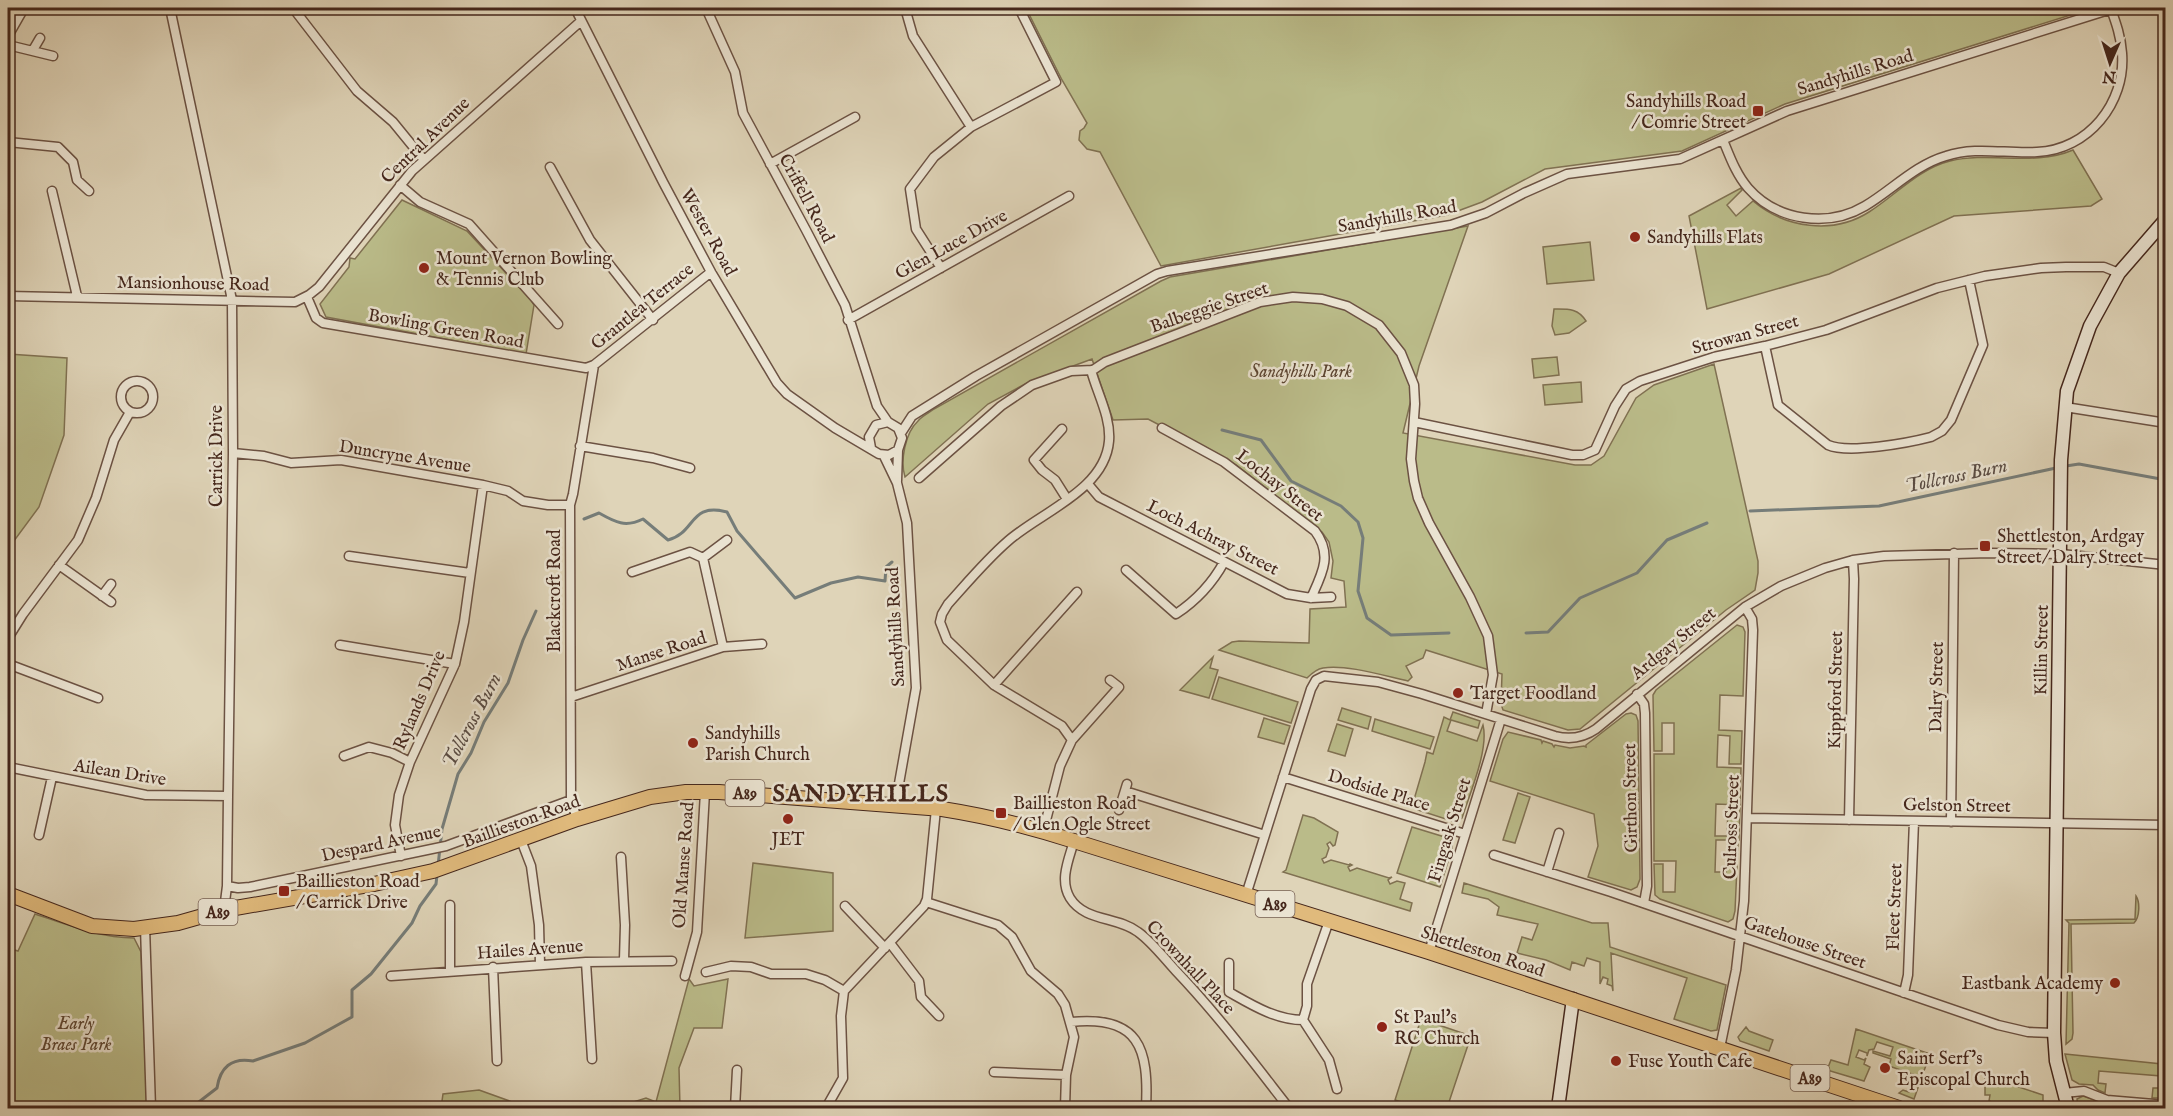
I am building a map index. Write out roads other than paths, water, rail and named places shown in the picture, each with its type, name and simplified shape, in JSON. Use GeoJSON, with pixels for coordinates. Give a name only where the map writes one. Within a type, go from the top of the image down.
{"type":"FeatureCollection","features":[{"type":"Feature","properties":{"kind":"main road","name":"Killin Street"},"geometry":{"type":"LineString","coordinates":[[2068,1108],[2056,1062],[2054,1033],[2061,460],[2065,406],[2070,379],[2090,326],[2119,273],[2166,219]]}},
{"type":"Feature","properties":{"kind":"main road","name":"Baillieston Road"},"geometry":{"type":"LineString","coordinates":[[8,894],[92,926],[112,929],[178,923],[224,910],[374,884],[439,869],[578,819],[650,797],[705,792],[776,795],[936,809],[966,813],[1048,833]]}},
{"type":"Feature","properties":{"kind":"main road","name":"Shettleston Road"},"geometry":{"type":"LineString","coordinates":[[1048,833],[1429,952],[1899,1108]]}},
{"type":"Feature","properties":{"kind":"main road"},"geometry":{"type":"LineString","coordinates":[[1558,1108],[1573,999]]}},
{"type":"Feature","properties":{"kind":"street"},"geometry":{"type":"LineString","coordinates":[[8,36],[24,8]]}},
{"type":"Feature","properties":{"kind":"street","name":"Carrick Drive"},"geometry":{"type":"LineString","coordinates":[[170,8],[232,300],[233,453],[227,886],[224,910]]}},
{"type":"Feature","properties":{"kind":"street"},"geometry":{"type":"LineString","coordinates":[[293,8],[357,91],[393,122],[423,160]]}},
{"type":"Feature","properties":{"kind":"street","name":"Wester Road"},"geometry":{"type":"LineString","coordinates":[[574,8],[711,272],[777,383],[793,398],[835,428],[871,448]]}},
{"type":"Feature","properties":{"kind":"street","name":"Criffell Road"},"geometry":{"type":"LineString","coordinates":[[706,8],[735,72],[742,114],[845,305],[877,406],[891,424]]}},
{"type":"Feature","properties":{"kind":"street"},"geometry":{"type":"LineString","coordinates":[[905,8],[913,36],[971,127]]}},
{"type":"Feature","properties":{"kind":"street"},"geometry":{"type":"LineString","coordinates":[[941,268],[916,229],[910,189],[934,157],[971,127],[1056,82],[1019,8]]}},
{"type":"Feature","properties":{"kind":"street"},"geometry":{"type":"LineString","coordinates":[[1724,140],[1738,174],[1754,194],[1781,212],[1817,219],[1839,217],[1858,210],[1905,177],[1947,155],[1971,151],[2037,152],[2066,146],[2085,135],[2100,121],[2116,94],[2122,74],[2122,53],[2113,8]]}},
{"type":"Feature","properties":{"kind":"street","name":"Sandyhills Road"},"geometry":{"type":"LineString","coordinates":[[897,483],[901,433],[912,416],[975,376],[1157,274],[1451,225],[1486,213],[1567,174],[1673,161],[1794,108],[2113,8]]}},
{"type":"Feature","properties":{"kind":"street","name":"Central Avenue"},"geometry":{"type":"LineString","coordinates":[[307,297],[319,286],[400,185],[423,160],[581,21]]}},
{"type":"Feature","properties":{"kind":"street"},"geometry":{"type":"LineString","coordinates":[[33,50],[40,38]]}},
{"type":"Feature","properties":{"kind":"street"},"geometry":{"type":"LineString","coordinates":[[8,45],[53,56]]}},
{"type":"Feature","properties":{"kind":"street"},"geometry":{"type":"LineString","coordinates":[[770,164],[855,117]]}},
{"type":"Feature","properties":{"kind":"street"},"geometry":{"type":"LineString","coordinates":[[8,142],[58,147],[73,162],[77,180],[89,191]]}},
{"type":"Feature","properties":{"kind":"street"},"geometry":{"type":"LineString","coordinates":[[550,168],[590,240],[653,320]]}},
{"type":"Feature","properties":{"kind":"street"},"geometry":{"type":"LineString","coordinates":[[400,185],[420,202],[469,224],[558,324]]}},
{"type":"Feature","properties":{"kind":"street"},"geometry":{"type":"LineString","coordinates":[[52,190],[77,296]]}},
{"type":"Feature","properties":{"kind":"street","name":"Glen Luce Drive"},"geometry":{"type":"LineString","coordinates":[[848,320],[1069,196]]}},
{"type":"Feature","properties":{"kind":"street","name":"Strowan Street"},"geometry":{"type":"LineString","coordinates":[[1414,422],[1572,455],[1583,455],[1595,450],[1615,406],[1626,389],[1640,381],[1714,357],[1826,330],[1937,288],[1969,280],[2013,271],[2049,267],[2104,267],[2119,273]]}},
{"type":"Feature","properties":{"kind":"street","name":"Grantlea Terrace"},"geometry":{"type":"LineString","coordinates":[[594,365],[711,272]]}},
{"type":"Feature","properties":{"kind":"street"},"geometry":{"type":"LineString","coordinates":[[1765,346],[1778,405],[1828,445],[1853,449],[1931,437],[1942,431],[1951,420],[1983,345],[1969,280]]}},
{"type":"Feature","properties":{"kind":"street","name":"Mansionhouse Road"},"geometry":{"type":"LineString","coordinates":[[8,296],[295,302],[307,297]]}},
{"type":"Feature","properties":{"kind":"street","name":"Bowling Green Road"},"geometry":{"type":"LineString","coordinates":[[307,297],[315,318],[323,323],[581,368],[594,365]]}},
{"type":"Feature","properties":{"kind":"street","name":"Balbeggie Street"},"geometry":{"type":"LineString","coordinates":[[919,478],[1001,406],[1032,385],[1071,371],[1091,370],[1105,362],[1260,302],[1293,297],[1322,299],[1347,306],[1380,325],[1396,346],[1414,385],[1414,422],[1411,440],[1412,466],[1418,498],[1488,636],[1493,675],[1486,714]]}},
{"type":"Feature","properties":{"kind":"street","name":"Blackcroft Road"},"geometry":{"type":"LineString","coordinates":[[578,819],[572,800],[570,505],[594,365]]}},
{"type":"Feature","properties":{"kind":"street"},"geometry":{"type":"LineString","coordinates":[[1072,740],[1062,726],[994,685],[947,640],[940,622],[948,604],[1002,546],[1088,484],[1105,459],[1110,435],[1109,424],[1091,370]]}},
{"type":"Feature","properties":{"kind":"street","name":"Criffell Road"},"geometry":{"type":"LineString","coordinates":[[876,425],[877,406]]}},
{"type":"Feature","properties":{"kind":"street"},"geometry":{"type":"LineString","coordinates":[[2065,406],[2166,423]]}},
{"type":"Feature","properties":{"kind":"street"},"geometry":{"type":"LineString","coordinates":[[8,639],[23,614],[78,540],[96,498],[114,440],[130,412]]}},
{"type":"Feature","properties":{"kind":"street","name":"Sandyhills Road"},"geometry":{"type":"LineString","coordinates":[[876,425],[907,421]]}},
{"type":"Feature","properties":{"kind":"street"},"geometry":{"type":"LineString","coordinates":[[891,424],[901,433]]}},
{"type":"Feature","properties":{"kind":"street"},"geometry":{"type":"LineString","coordinates":[[876,425],[869,437],[871,448],[884,456],[898,450]]}},
{"type":"Feature","properties":{"kind":"street","name":"Lochay Street"},"geometry":{"type":"LineString","coordinates":[[1162,428],[1224,462],[1315,531],[1323,541],[1325,558],[1322,574],[1311,598]]}},
{"type":"Feature","properties":{"kind":"street"},"geometry":{"type":"LineString","coordinates":[[1062,429],[1034,460],[1055,480],[1067,499]]}},
{"type":"Feature","properties":{"kind":"street"},"geometry":{"type":"LineString","coordinates":[[854,438],[869,437]]}},
{"type":"Feature","properties":{"kind":"street"},"geometry":{"type":"LineString","coordinates":[[580,446],[690,468]]}},
{"type":"Feature","properties":{"kind":"street","name":"Duncryne Avenue"},"geometry":{"type":"LineString","coordinates":[[233,453],[264,456],[291,463],[341,460],[483,485],[508,491],[523,501],[548,506],[570,505]]}},
{"type":"Feature","properties":{"kind":"street","name":"Sandyhills Road"},"geometry":{"type":"LineString","coordinates":[[884,456],[897,483],[907,523],[916,688],[895,806]]}},
{"type":"Feature","properties":{"kind":"street","name":"Loch Achray Street"},"geometry":{"type":"LineString","coordinates":[[1088,484],[1099,497],[1287,594],[1311,598],[1331,597]]}},
{"type":"Feature","properties":{"kind":"street","name":"Rylands Drive"},"geometry":{"type":"LineString","coordinates":[[400,856],[395,825],[399,795],[410,762],[455,664],[464,622],[483,485]]}},
{"type":"Feature","properties":{"kind":"street"},"geometry":{"type":"LineString","coordinates":[[703,558],[727,540]]}},
{"type":"Feature","properties":{"kind":"street"},"geometry":{"type":"LineString","coordinates":[[632,572],[690,552],[703,558]]}},
{"type":"Feature","properties":{"kind":"street","name":"Ardgay Street"},"geometry":{"type":"LineString","coordinates":[[1246,895],[1312,686],[1316,680],[1324,676],[1386,684],[1560,737],[1580,737],[1596,729],[1745,607],[1790,581],[1825,567],[1853,560],[1954,553],[2061,554],[2166,566]]}},
{"type":"Feature","properties":{"kind":"street","name":"Dalry Street"},"geometry":{"type":"LineString","coordinates":[[1952,822],[1954,553]]}},
{"type":"Feature","properties":{"kind":"street"},"geometry":{"type":"LineString","coordinates":[[349,556],[470,573]]}},
{"type":"Feature","properties":{"kind":"street"},"geometry":{"type":"LineString","coordinates":[[703,558],[723,648]]}},
{"type":"Feature","properties":{"kind":"street","name":"Kippford Street"},"geometry":{"type":"LineString","coordinates":[[1849,820],[1853,560]]}},
{"type":"Feature","properties":{"kind":"street"},"geometry":{"type":"LineString","coordinates":[[1126,570],[1176,614],[1194,602],[1213,580],[1224,562]]}},
{"type":"Feature","properties":{"kind":"street"},"geometry":{"type":"LineString","coordinates":[[59,565],[111,602]]}},
{"type":"Feature","properties":{"kind":"street"},"geometry":{"type":"LineString","coordinates":[[102,596],[111,584]]}},
{"type":"Feature","properties":{"kind":"street"},"geometry":{"type":"LineString","coordinates":[[994,685],[1077,592]]}},
{"type":"Feature","properties":{"kind":"street","name":"Culross Street"},"geometry":{"type":"LineString","coordinates":[[1720,1048],[1729,1011],[1741,937],[1748,818],[1753,627],[1751,617],[1745,607]]}},
{"type":"Feature","properties":{"kind":"street","name":"Manse Road"},"geometry":{"type":"LineString","coordinates":[[571,697],[723,648],[762,644]]}},
{"type":"Feature","properties":{"kind":"street"},"geometry":{"type":"LineString","coordinates":[[340,645],[455,664]]}},
{"type":"Feature","properties":{"kind":"street"},"geometry":{"type":"LineString","coordinates":[[8,664],[98,698]]}},
{"type":"Feature","properties":{"kind":"street"},"geometry":{"type":"LineString","coordinates":[[1048,833],[1060,766],[1072,740],[1119,687],[1110,680]]}},
{"type":"Feature","properties":{"kind":"street","name":"Girthon Street"},"geometry":{"type":"LineString","coordinates":[[1637,694],[1646,712],[1647,891],[1644,903]]}},
{"type":"Feature","properties":{"kind":"street","name":"Fingask Street"},"geometry":{"type":"LineString","coordinates":[[1429,952],[1501,719]]}},
{"type":"Feature","properties":{"kind":"street"},"geometry":{"type":"LineString","coordinates":[[344,756],[369,747],[392,753],[410,762]]}},
{"type":"Feature","properties":{"kind":"street","name":"Ailean Drive"},"geometry":{"type":"LineString","coordinates":[[8,767],[146,795],[228,796]]}},
{"type":"Feature","properties":{"kind":"street"},"geometry":{"type":"LineString","coordinates":[[39,835],[52,777]]}},
{"type":"Feature","properties":{"kind":"street","name":"Dodside Place"},"geometry":{"type":"LineString","coordinates":[[1283,777],[1465,834]]}},
{"type":"Feature","properties":{"kind":"street"},"geometry":{"type":"LineString","coordinates":[[1119,810],[1126,787],[1265,835]]}},
{"type":"Feature","properties":{"kind":"street","name":"Old Manse Road"},"geometry":{"type":"LineString","coordinates":[[685,976],[697,932],[705,792]]}},
{"type":"Feature","properties":{"kind":"street","name":"Despard Avenue"},"geometry":{"type":"LineString","coordinates":[[227,886],[247,888],[446,846],[572,800]]}},
{"type":"Feature","properties":{"kind":"street"},"geometry":{"type":"LineString","coordinates":[[826,1108],[843,1078],[841,1016],[844,991],[888,946],[926,902],[936,809]]}},
{"type":"Feature","properties":{"kind":"street","name":"Gelston Street"},"geometry":{"type":"LineString","coordinates":[[1748,818],[2166,825]]}},
{"type":"Feature","properties":{"kind":"street","name":"Fleet Street"},"geometry":{"type":"LineString","coordinates":[[1904,993],[1908,975],[1914,821]]}},
{"type":"Feature","properties":{"kind":"street"},"geometry":{"type":"LineString","coordinates":[[1547,872],[1559,833]]}},
{"type":"Feature","properties":{"kind":"street"},"geometry":{"type":"LineString","coordinates":[[521,840],[531,866],[539,925],[540,964]]}},
{"type":"Feature","properties":{"kind":"street","name":"Crownhall Place"},"geometry":{"type":"LineString","coordinates":[[1074,841],[1065,875],[1066,892],[1071,900],[1089,914],[1122,923],[1145,938],[1196,992],[1287,1105],[1276,1108]]}},
{"type":"Feature","properties":{"kind":"street","name":"Gatehouse Street"},"geometry":{"type":"LineString","coordinates":[[1494,855],[1644,903],[1998,1025],[2028,1032],[2054,1033]]}},
{"type":"Feature","properties":{"kind":"street"},"geometry":{"type":"LineString","coordinates":[[621,857],[626,925],[624,960]]}},
{"type":"Feature","properties":{"kind":"street"},"geometry":{"type":"LineString","coordinates":[[926,902],[998,925],[1012,937],[1031,971],[1058,994],[1065,1005],[1074,1037],[1065,1075],[1065,1108]]}},
{"type":"Feature","properties":{"kind":"street"},"geometry":{"type":"LineString","coordinates":[[450,905],[450,971]]}},
{"type":"Feature","properties":{"kind":"street"},"geometry":{"type":"LineString","coordinates":[[845,906],[888,946],[919,981],[921,997],[939,1016]]}},
{"type":"Feature","properties":{"kind":"street"},"geometry":{"type":"LineString","coordinates":[[1329,921],[1307,984],[1307,1006],[1303,1020],[1329,1060],[1337,1089]]}},
{"type":"Feature","properties":{"kind":"street"},"geometry":{"type":"LineString","coordinates":[[145,927],[151,1108]]}},
{"type":"Feature","properties":{"kind":"street","name":"Hailes Avenue"},"geometry":{"type":"LineString","coordinates":[[391,976],[540,964],[624,960],[672,961]]}},
{"type":"Feature","properties":{"kind":"street"},"geometry":{"type":"LineString","coordinates":[[586,962],[592,1059]]}},
{"type":"Feature","properties":{"kind":"street"},"geometry":{"type":"LineString","coordinates":[[1228,963],[1229,992],[1277,1016],[1291,1020],[1303,1020]]}},
{"type":"Feature","properties":{"kind":"street"},"geometry":{"type":"LineString","coordinates":[[706,972],[731,966],[752,967],[771,974],[806,974],[825,980],[844,991]]}},
{"type":"Feature","properties":{"kind":"street"},"geometry":{"type":"LineString","coordinates":[[493,968],[497,1061]]}},
{"type":"Feature","properties":{"kind":"street"},"geometry":{"type":"LineString","coordinates":[[1071,1022],[1090,1020],[1116,1024],[1135,1038],[1143,1054],[1147,1089],[1146,1108]]}},
{"type":"Feature","properties":{"kind":"street"},"geometry":{"type":"LineString","coordinates":[[735,1108],[736,1070]]}},
{"type":"Feature","properties":{"kind":"street"},"geometry":{"type":"LineString","coordinates":[[994,1072],[1065,1075]]}},
{"type":"Feature","properties":{"kind":"street"},"geometry":{"type":"LineString","coordinates":[[2064,1093],[2084,1091],[2107,1100],[2166,1106]]}},
{"type":"Feature","properties":{"kind":"street"},"geometry":{"type":"LineString","coordinates":[[785,1108],[796,1108]]}},
{"type":"Feature","properties":{"kind":"waterway","name":"Tollcross Burn"},"geometry":{"type":"LineString","coordinates":[[1222,430],[1261,440],[1291,481],[1341,506],[1358,522],[1363,538],[1358,591],[1367,618],[1391,635],[1449,633]]}},
{"type":"Feature","properties":{"kind":"waterway","name":"Tollcross Burn"},"geometry":{"type":"LineString","coordinates":[[2066,466],[2079,464],[2166,480]]}},
{"type":"Feature","properties":{"kind":"waterway","name":"Tollcross Burn"},"geometry":{"type":"LineString","coordinates":[[1750,511],[1879,506],[2056,468]]}},
{"type":"Feature","properties":{"kind":"waterway","name":"Tollcross Burn"},"geometry":{"type":"LineString","coordinates":[[584,519],[599,513],[620,523],[637,522],[643,519],[668,540],[684,531],[706,511],[727,512],[737,531],[795,598],[831,583],[858,577],[885,581],[886,567],[892,562]]}},
{"type":"Feature","properties":{"kind":"waterway","name":"Tollcross Burn"},"geometry":{"type":"LineString","coordinates":[[1526,633],[1548,632],[1580,598],[1637,573],[1667,540],[1707,523]]}},
{"type":"Feature","properties":{"kind":"waterway","name":"Tollcross Burn"},"geometry":{"type":"LineString","coordinates":[[438,866],[442,829],[458,774],[471,753],[484,722],[508,683],[536,611]]}},
{"type":"Feature","properties":{"kind":"waterway","name":"Tollcross Burn"},"geometry":{"type":"LineString","coordinates":[[191,1108],[217,1088],[224,1070],[233,1063],[253,1061],[305,1043],[352,1017],[352,990],[371,974],[412,923],[420,906],[436,884],[437,875]]}},
{"type":"Feature","properties":{"kind":"place","name":"Sandyhills Road / Comrie Street"},"geometry":{"type":"Point","coordinates":[1758,111]}},
{"type":"Feature","properties":{"kind":"place","name":"Sandyhills Flats"},"geometry":{"type":"Point","coordinates":[1635,237]}},
{"type":"Feature","properties":{"kind":"place","name":"Mount Vernon Bowling & Tennis Club"},"geometry":{"type":"Point","coordinates":[424,268]}},
{"type":"Feature","properties":{"kind":"place","name":"Shettleston, Ardgay Street/ Dalry Street"},"geometry":{"type":"Point","coordinates":[1985,546]}},
{"type":"Feature","properties":{"kind":"place","name":"Target Foodland"},"geometry":{"type":"Point","coordinates":[1458,693]}},
{"type":"Feature","properties":{"kind":"place","name":"Sandyhills Parish Church"},"geometry":{"type":"Point","coordinates":[693,743]}},
{"type":"Feature","properties":{"kind":"place","name":"Baillieston Road / Glen Ogle Street"},"geometry":{"type":"Point","coordinates":[1001,813]}},
{"type":"Feature","properties":{"kind":"place","name":"JET"},"geometry":{"type":"Point","coordinates":[788,819]}},
{"type":"Feature","properties":{"kind":"place","name":"Baillieston Road / Carrick Drive"},"geometry":{"type":"Point","coordinates":[284,891]}},
{"type":"Feature","properties":{"kind":"place","name":"Eastbank Academy"},"geometry":{"type":"Point","coordinates":[2115,983]}},
{"type":"Feature","properties":{"kind":"place","name":"St Paul's RC Church"},"geometry":{"type":"Point","coordinates":[1382,1027]}},
{"type":"Feature","properties":{"kind":"place","name":"Fuse Youth Cafe"},"geometry":{"type":"Point","coordinates":[1616,1061]}},
{"type":"Feature","properties":{"kind":"place","name":"Saint Serf's Episcopal Church"},"geometry":{"type":"Point","coordinates":[1885,1068]}},
{"type":"Feature","properties":{"kind":"district","name":"SANDYHILLS"},"geometry":{"type":"Point","coordinates":[861,793]}},
{"type":"Feature","properties":{"kind":"park label","name":"Sandyhills Park"},"geometry":{"type":"Point","coordinates":[1301,371]}},
{"type":"Feature","properties":{"kind":"park label","name":"Early Braes Park"},"geometry":{"type":"Point","coordinates":[76,1033]}}]}
